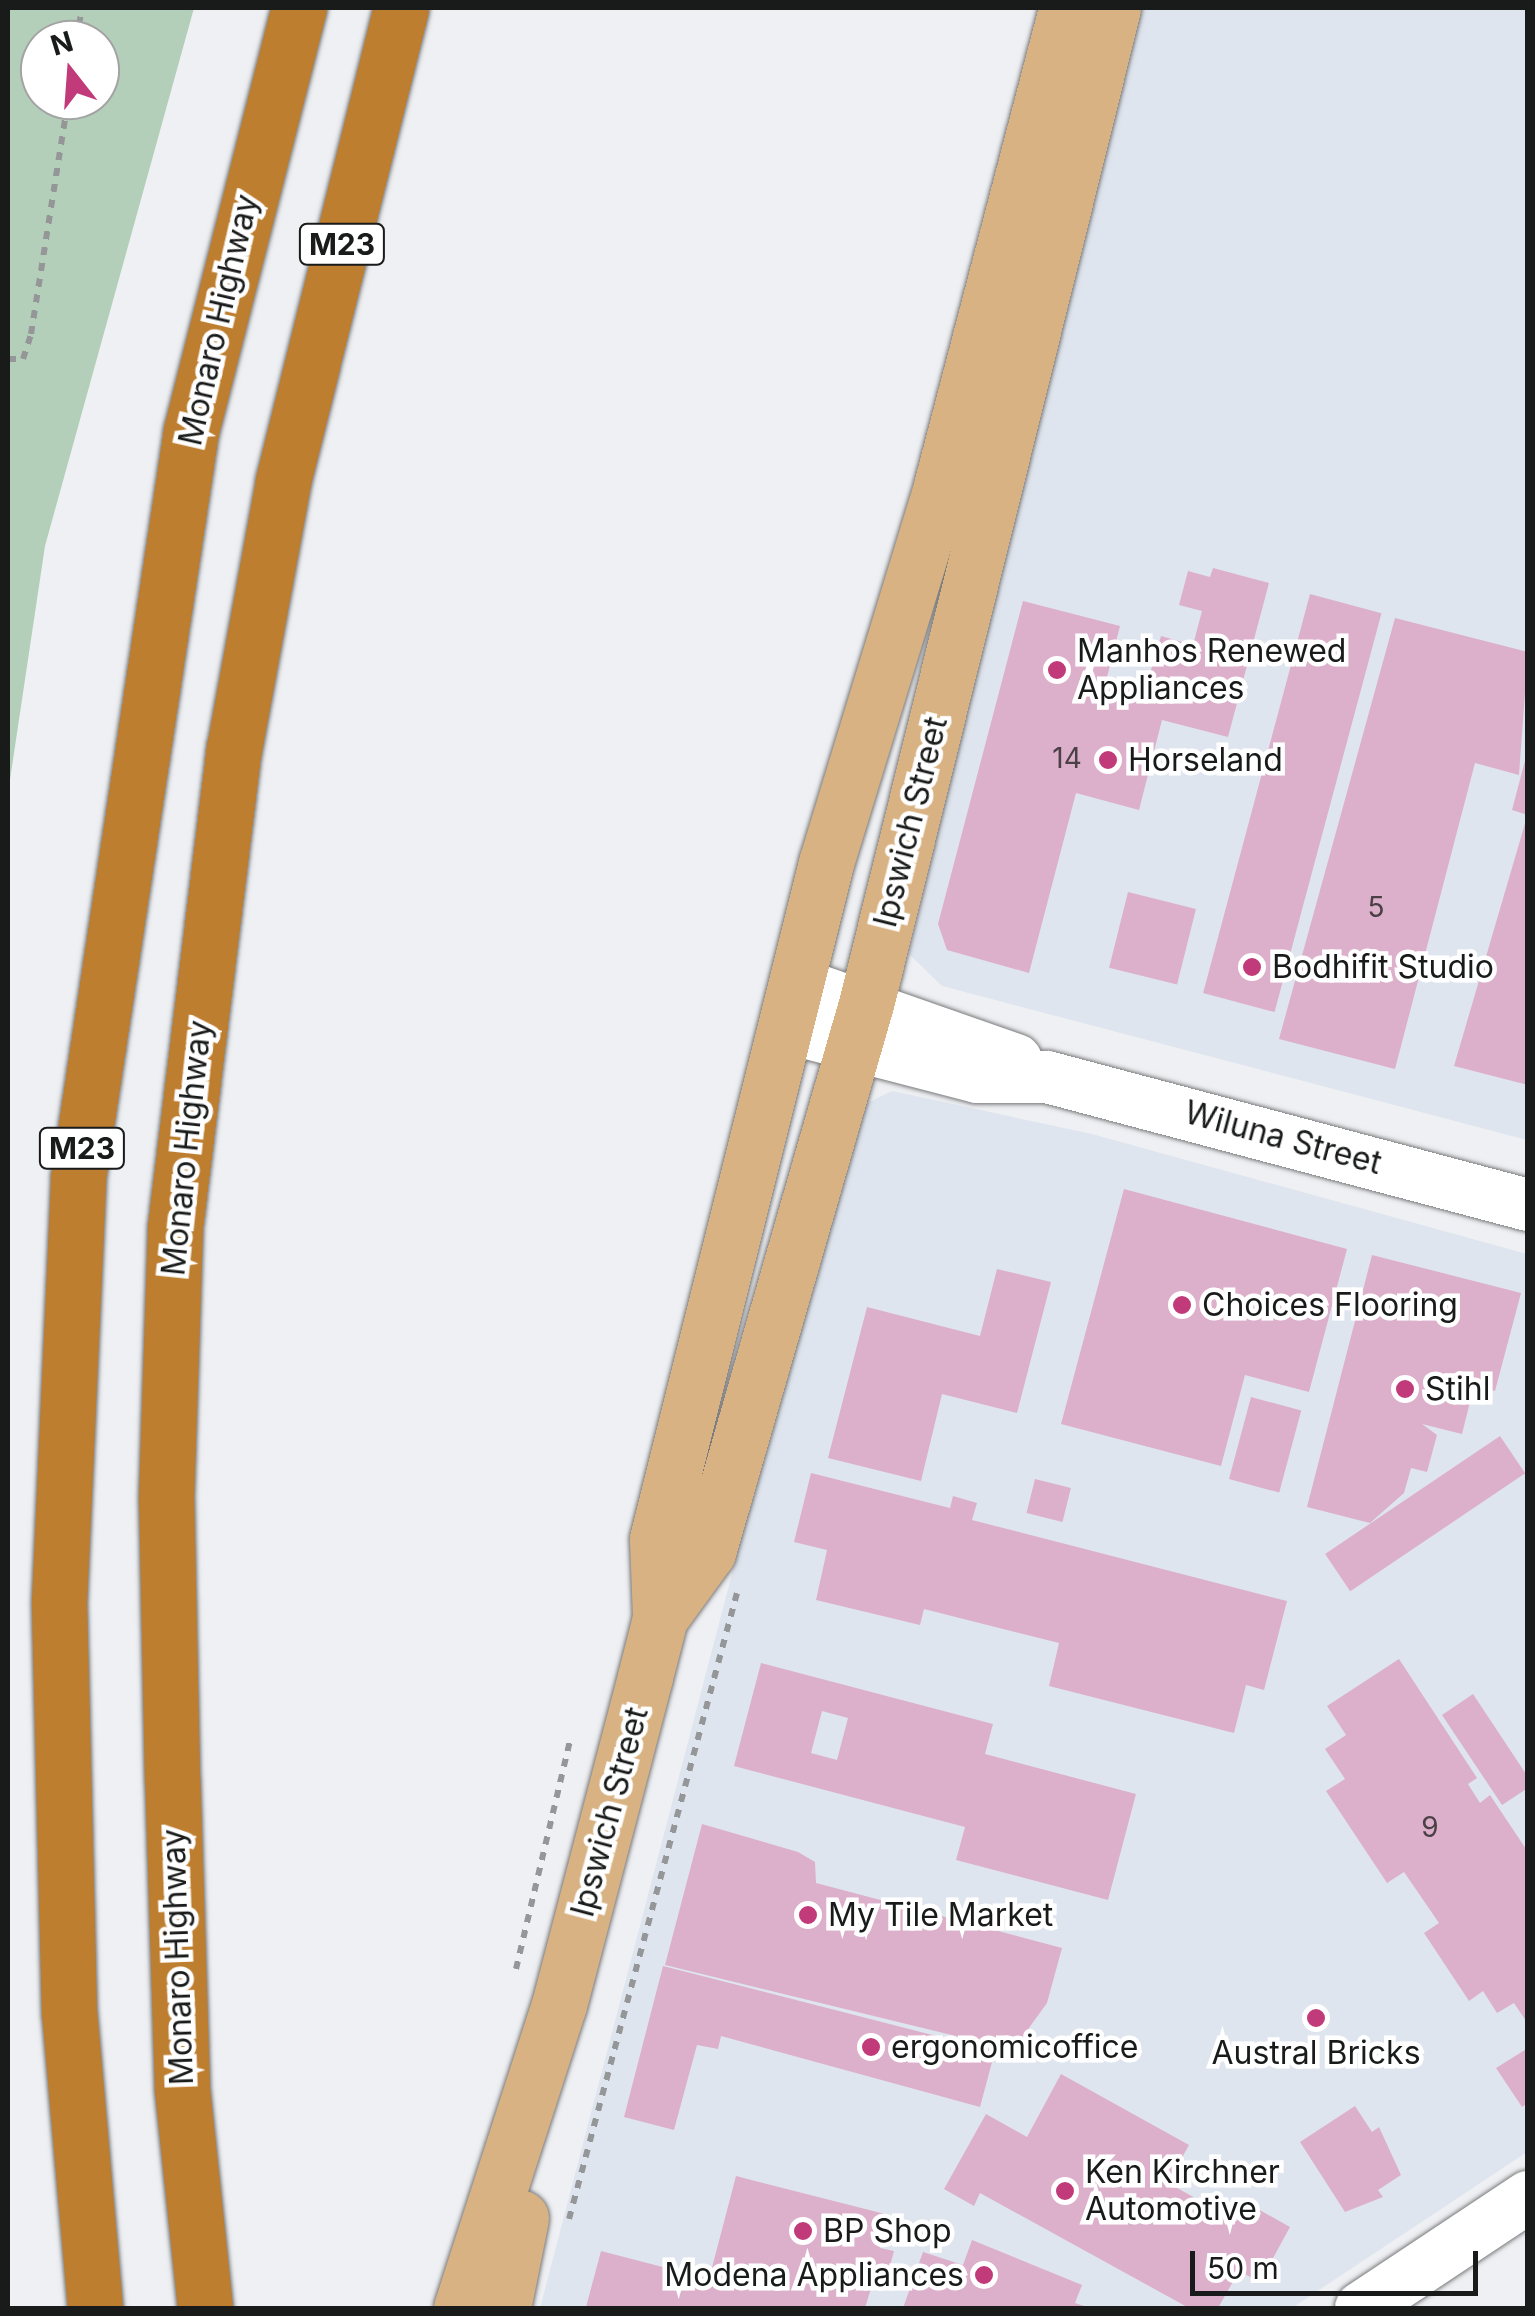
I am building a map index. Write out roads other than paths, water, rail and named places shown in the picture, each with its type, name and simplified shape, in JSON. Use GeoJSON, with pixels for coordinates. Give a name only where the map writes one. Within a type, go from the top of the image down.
{"type":"FeatureCollection","features":[{"type":"Feature","properties":{"kind":"highway","name":"Monaro Highway"},"geometry":{"type":"LineString","coordinates":[[95,2308],[69,2013],[59,1602],[78,1178],[191,430],[298,8]]}},
{"type":"Feature","properties":{"kind":"highway","name":"Monaro Highway"},"geometry":{"type":"LineString","coordinates":[[205,2308],[182,2088],[172,1778],[166,1499],[175,1227],[234,749],[283,480],[400,8]]}},
{"type":"Feature","properties":{"kind":"main road","name":"Ipswich Street"},"geometry":{"type":"LineString","coordinates":[[660,1618],[708,1552],[860,1024],[1066,8]]}},
{"type":"Feature","properties":{"kind":"main road","name":"Ipswich Street"},"geometry":{"type":"LineString","coordinates":[[461,2308],[559,2005],[660,1618],[658,1539],[794,1006],[826,862],[977,450],[1112,8]]}},
{"type":"Feature","properties":{"kind":"main road","name":"Ipswich Street"},"geometry":{"type":"LineString","coordinates":[[503,2308],[559,2005]]}},
{"type":"Feature","properties":{"kind":"street","name":"Wiluna Street"},"geometry":{"type":"LineString","coordinates":[[794,1006],[860,1024],[994,1046],[1038,1075],[1528,1205]]}},
{"type":"Feature","properties":{"kind":"street"},"geometry":{"type":"LineString","coordinates":[[1361,2308],[1528,2196]]}},
{"type":"Feature","properties":{"kind":"place","name":"Manhos Renewed Appliances"},"geometry":{"type":"Point","coordinates":[1057,670]}},
{"type":"Feature","properties":{"kind":"place","name":"Horseland"},"geometry":{"type":"Point","coordinates":[1108,760]}},
{"type":"Feature","properties":{"kind":"place","name":"Bodhifit Studio"},"geometry":{"type":"Point","coordinates":[1252,967]}},
{"type":"Feature","properties":{"kind":"place","name":"Choices Flooring"},"geometry":{"type":"Point","coordinates":[1182,1305]}},
{"type":"Feature","properties":{"kind":"place","name":"Stihl"},"geometry":{"type":"Point","coordinates":[1405,1389]}},
{"type":"Feature","properties":{"kind":"place","name":"My Tile Market"},"geometry":{"type":"Point","coordinates":[808,1915]}},
{"type":"Feature","properties":{"kind":"place","name":"Austral Bricks"},"geometry":{"type":"Point","coordinates":[1316,2018]}},
{"type":"Feature","properties":{"kind":"place","name":"ergonomicoffice"},"geometry":{"type":"Point","coordinates":[871,2047]}},
{"type":"Feature","properties":{"kind":"place","name":"Ken Kirchner Automotive"},"geometry":{"type":"Point","coordinates":[1065,2191]}},
{"type":"Feature","properties":{"kind":"place","name":"BP Shop"},"geometry":{"type":"Point","coordinates":[803,2231]}},
{"type":"Feature","properties":{"kind":"place","name":"Modena Appliances"},"geometry":{"type":"Point","coordinates":[984,2275]}}]}
